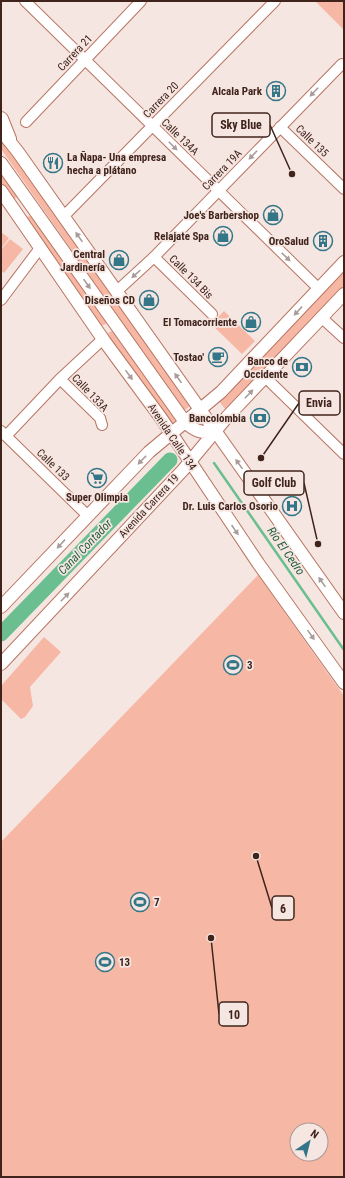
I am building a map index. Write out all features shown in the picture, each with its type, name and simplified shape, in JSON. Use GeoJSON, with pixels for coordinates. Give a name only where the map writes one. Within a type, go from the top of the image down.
{"type":"FeatureCollection","features":[{"type":"Feature","properties":{"kind":"highway"},"geometry":{"type":"LineString","coordinates":[[1,119],[5,135]]}},
{"type":"Feature","properties":{"kind":"main road"},"geometry":{"type":"LineString","coordinates":[[5,135],[64,216],[344,613]]}},
{"type":"Feature","properties":{"kind":"main road"},"geometry":{"type":"LineString","coordinates":[[1,162],[185,422],[193,429],[200,432],[215,431]]}},
{"type":"Feature","properties":{"kind":"main road","name":"Avenida Calle 134"},"geometry":{"type":"LineString","coordinates":[[1,192],[102,339],[170,433],[258,563],[344,683]]}},
{"type":"Feature","properties":{"kind":"main road"},"geometry":{"type":"LineString","coordinates":[[9,202],[42,221]]}},
{"type":"Feature","properties":{"kind":"main road"},"geometry":{"type":"LineString","coordinates":[[1,607],[149,452],[221,392],[344,262]]}},
{"type":"Feature","properties":{"kind":"main road","name":"Avenida Carrera 19"},"geometry":{"type":"LineString","coordinates":[[1,664],[190,463],[215,431],[344,294]]}},
{"type":"Feature","properties":{"kind":"main road"},"geometry":{"type":"LineString","coordinates":[[102,339],[113,320]]}},
{"type":"Feature","properties":{"kind":"main road"},"geometry":{"type":"LineString","coordinates":[[1,657],[24,640]]}},
{"type":"Feature","properties":{"kind":"street","name":"Calle 134A"},"geometry":{"type":"LineString","coordinates":[[25,1],[84,61],[318,289]]}},
{"type":"Feature","properties":{"kind":"street","name":"Carrera 21"},"geometry":{"type":"LineString","coordinates":[[26,122],[141,1]]}},
{"type":"Feature","properties":{"kind":"street","name":"Carrera 20"},"geometry":{"type":"LineString","coordinates":[[64,216],[275,1]]}},
{"type":"Feature","properties":{"kind":"street","name":"Carrera 19A"},"geometry":{"type":"LineString","coordinates":[[117,291],[154,257],[343,64]]}},
{"type":"Feature","properties":{"kind":"street","name":"Calle 135"},"geometry":{"type":"LineString","coordinates":[[280,127],[344,189]]}},
{"type":"Feature","properties":{"kind":"street"},"geometry":{"type":"LineString","coordinates":[[1,300],[40,248]]}},
{"type":"Feature","properties":{"kind":"street","name":"Calle 134 Bis"},"geometry":{"type":"LineString","coordinates":[[154,257],[212,314]]}},
{"type":"Feature","properties":{"kind":"street"},"geometry":{"type":"LineString","coordinates":[[322,318],[344,338]]}},
{"type":"Feature","properties":{"kind":"street"},"geometry":{"type":"LineString","coordinates":[[3,434],[102,339]]}},
{"type":"Feature","properties":{"kind":"street"},"geometry":{"type":"LineString","coordinates":[[265,377],[344,454]]}},
{"type":"Feature","properties":{"kind":"street","name":"Calle 133A"},"geometry":{"type":"LineString","coordinates":[[60,379],[100,418],[102,424]]}},
{"type":"Feature","properties":{"kind":"street","name":"Calle 133"},"geometry":{"type":"LineString","coordinates":[[3,434],[88,516]]}},
{"type":"Feature","properties":{"kind":"shaded area"},"geometry":{"type":"Polygon","coordinates":[[[315,1],[344,1],[344,30],[315,1]]]}},
{"type":"Feature","properties":{"kind":"shaded area"},"geometry":{"type":"Polygon","coordinates":[[[1,136],[193,403],[184,411],[1,149],[1,136]]]}},
{"type":"Feature","properties":{"kind":"shaded area"},"geometry":{"type":"Polygon","coordinates":[[[1,166],[20,196],[13,199],[1,182],[1,166]]]}},
{"type":"Feature","properties":{"kind":"shaded area"},"geometry":{"type":"Polygon","coordinates":[[[31,216],[36,218],[108,319],[106,324],[100,326],[25,217],[31,216]]]}},
{"type":"Feature","properties":{"kind":"shaded area"},"geometry":{"type":"Polygon","coordinates":[[[1,232],[9,238],[1,249],[1,232]]]}},
{"type":"Feature","properties":{"kind":"shaded area"},"geometry":{"type":"Polygon","coordinates":[[[10,239],[23,249],[4,273],[1,271],[1,250],[10,239]]]}},
{"type":"Feature","properties":{"kind":"shaded area"},"geometry":{"type":"Polygon","coordinates":[[[344,269],[344,286],[227,412],[219,401],[344,269]]]}},
{"type":"Feature","properties":{"kind":"shaded area"},"geometry":{"type":"Polygon","coordinates":[[[224,311],[255,341],[242,354],[211,324],[224,311]]]}},
{"type":"Feature","properties":{"kind":"shaded area"},"geometry":{"type":"Polygon","coordinates":[[[115,331],[177,419],[171,424],[110,339],[108,333],[115,331]]]}},
{"type":"Feature","properties":{"kind":"shaded area"},"geometry":{"type":"Polygon","coordinates":[[[258,575],[344,696],[344,1177],[1,1177],[1,842],[258,575]]]}},
{"type":"Feature","properties":{"kind":"shaded area"},"geometry":{"type":"Polygon","coordinates":[[[44,637],[61,652],[30,687],[33,706],[25,717],[21,719],[1,699],[1,686],[44,637]]]}},
{"type":"Feature","properties":{"kind":"waterway","name":"Canal Contador"},"geometry":{"type":"LineString","coordinates":[[1,634],[170,460]]}},
{"type":"Feature","properties":{"kind":"waterway","name":"Río El Cedro"},"geometry":{"type":"LineString","coordinates":[[214,463],[344,650]]}},
{"type":"Feature","properties":{"kind":"place","name":"Alcala Park"},"geometry":{"type":"Point","coordinates":[276,91]}},
{"type":"Feature","properties":{"kind":"place","name":"La Ñapa- Una empresa hecha a plátano"},"geometry":{"type":"Point","coordinates":[53,163]}},
{"type":"Feature","properties":{"kind":"place","name":"Sky Blue"},"geometry":{"type":"Point","coordinates":[292,174]}},
{"type":"Feature","properties":{"kind":"place","name":"Joe's Barbershop"},"geometry":{"type":"Point","coordinates":[273,215]}},
{"type":"Feature","properties":{"kind":"place","name":"Relajate Spa"},"geometry":{"type":"Point","coordinates":[223,236]}},
{"type":"Feature","properties":{"kind":"place","name":"OroSalud"},"geometry":{"type":"Point","coordinates":[323,241]}},
{"type":"Feature","properties":{"kind":"place","name":"Central Jardinería"},"geometry":{"type":"Point","coordinates":[119,260]}},
{"type":"Feature","properties":{"kind":"place","name":"Diseños CD"},"geometry":{"type":"Point","coordinates":[149,300]}},
{"type":"Feature","properties":{"kind":"place","name":"El Tomacorriente"},"geometry":{"type":"Point","coordinates":[251,322]}},
{"type":"Feature","properties":{"kind":"place","name":"Tostao'"},"geometry":{"type":"Point","coordinates":[218,357]}},
{"type":"Feature","properties":{"kind":"place","name":"Banco de Occidente"},"geometry":{"type":"Point","coordinates":[302,367]}},
{"type":"Feature","properties":{"kind":"place","name":"Bancolombia"},"geometry":{"type":"Point","coordinates":[260,418]}},
{"type":"Feature","properties":{"kind":"place","name":"Envia"},"geometry":{"type":"Point","coordinates":[261,458]}},
{"type":"Feature","properties":{"kind":"place","name":"Super Olimpia"},"geometry":{"type":"Point","coordinates":[97,478]}},
{"type":"Feature","properties":{"kind":"place","name":"Dr. Luis Carlos Osorio"},"geometry":{"type":"Point","coordinates":[292,506]}},
{"type":"Feature","properties":{"kind":"place","name":"Golf Club"},"geometry":{"type":"Point","coordinates":[318,544]}},
{"type":"Feature","properties":{"kind":"place","name":"3"},"geometry":{"type":"Point","coordinates":[233,665]}},
{"type":"Feature","properties":{"kind":"place","name":"6"},"geometry":{"type":"Point","coordinates":[256,856]}},
{"type":"Feature","properties":{"kind":"place","name":"7"},"geometry":{"type":"Point","coordinates":[140,902]}},
{"type":"Feature","properties":{"kind":"place","name":"10"},"geometry":{"type":"Point","coordinates":[211,938]}},
{"type":"Feature","properties":{"kind":"place","name":"13"},"geometry":{"type":"Point","coordinates":[105,962]}}]}
